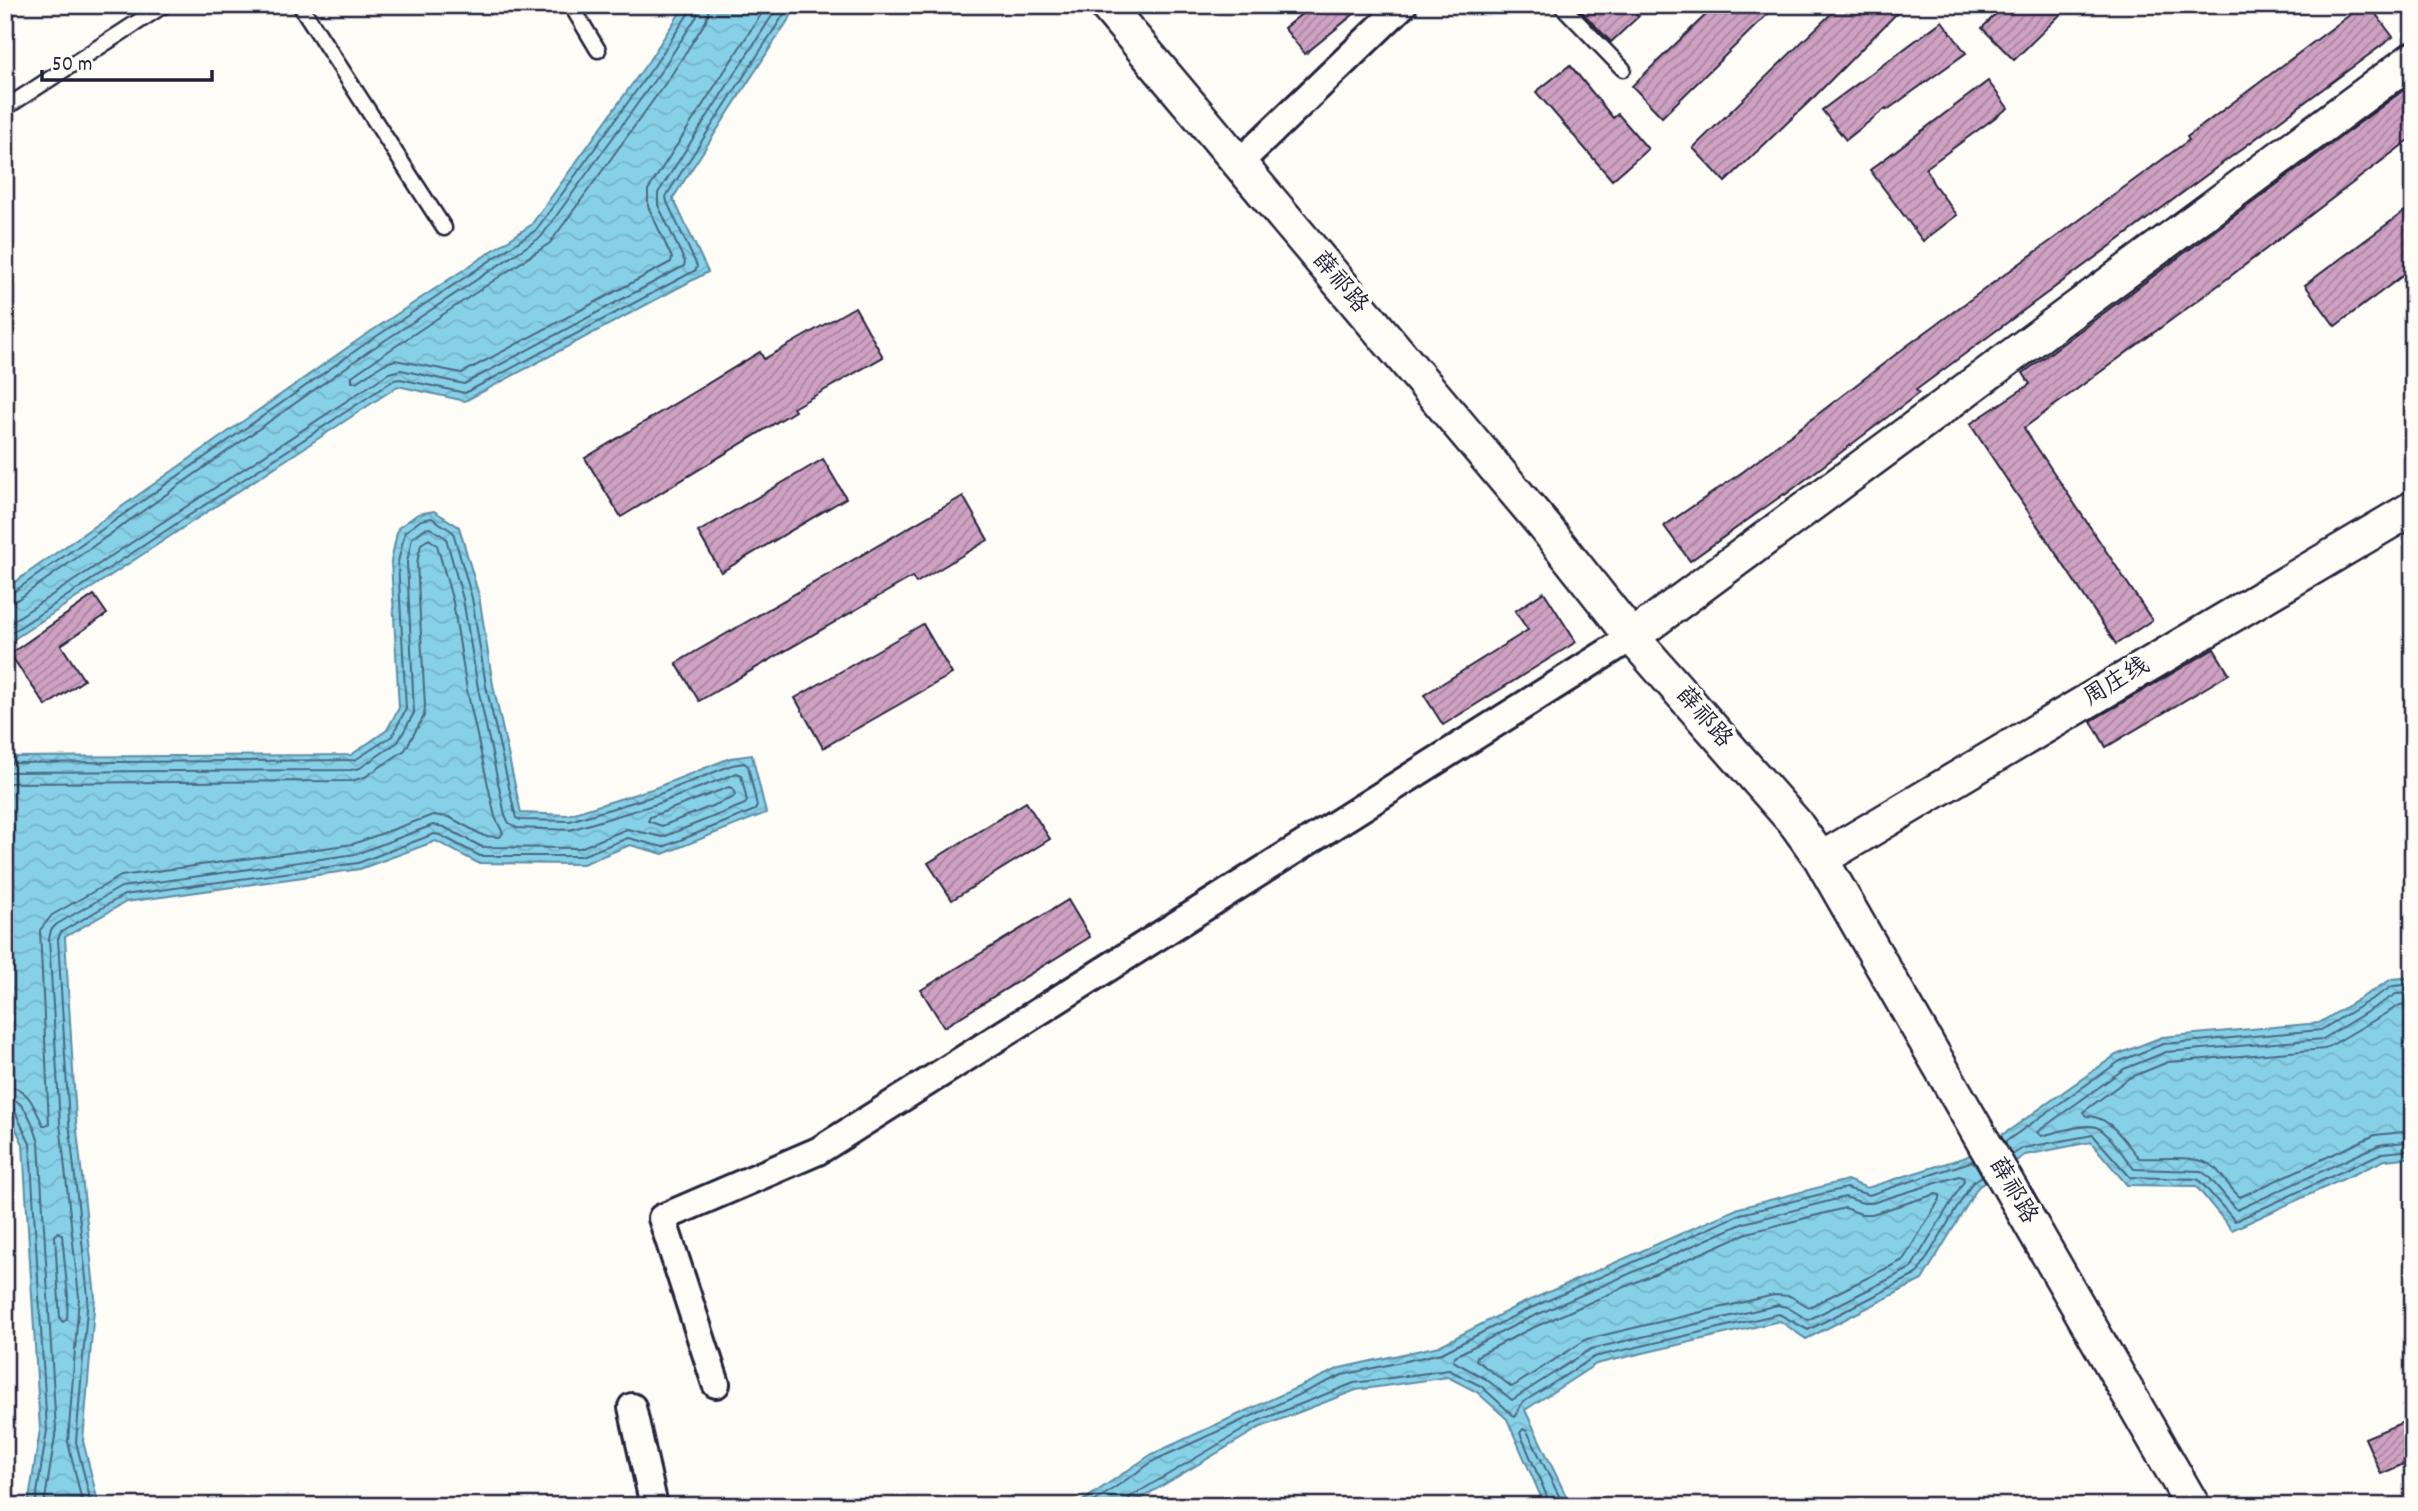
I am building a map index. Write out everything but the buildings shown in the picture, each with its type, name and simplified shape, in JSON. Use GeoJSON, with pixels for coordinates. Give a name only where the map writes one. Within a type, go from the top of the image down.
{"type":"FeatureCollection","features":[{"type":"Feature","properties":{"kind":"street","name":"薛祁路"},"geometry":{"type":"LineString","coordinates":[[1106,5],[1545,527],[1632,637],[1796,824],[1821,859],[2193,1506]]}},
{"type":"Feature","properties":{"kind":"street"},"geometry":{"type":"LineString","coordinates":[[1239,163],[1403,5]]}},
{"type":"Feature","properties":{"kind":"street"},"geometry":{"type":"LineString","coordinates":[[716,1384],[662,1218],[818,1151],[1632,637],[2413,59]]}},
{"type":"Feature","properties":{"kind":"street","name":"周庄线"},"geometry":{"type":"LineString","coordinates":[[1821,859],[2413,508]]}},
{"type":"Feature","properties":{"kind":"street"},"geometry":{"type":"LineString","coordinates":[[632,1407],[654,1506]]}},
{"type":"Feature","properties":{"kind":"lane"},"geometry":{"type":"LineString","coordinates":[[5,108],[164,5]]}},
{"type":"Feature","properties":{"kind":"lane"},"geometry":{"type":"LineString","coordinates":[[300,5],[444,228]]}},
{"type":"Feature","properties":{"kind":"lane"},"geometry":{"type":"LineString","coordinates":[[571,5],[598,50]]}},
{"type":"Feature","properties":{"kind":"lane"},"geometry":{"type":"LineString","coordinates":[[1561,5],[1623,69]]}},
{"type":"Feature","properties":{"kind":"water"},"geometry":{"type":"Polygon","coordinates":[[[685,5],[798,5],[673,198],[708,272],[465,401],[398,386],[5,645],[5,589],[361,338],[531,225],[648,62],[685,5]]]}},
{"type":"Feature","properties":{"kind":"water"},"geometry":{"type":"Polygon","coordinates":[[[434,511],[459,527],[479,596],[493,685],[521,813],[568,815],[655,788],[730,758],[752,755],[766,813],[663,854],[630,845],[583,864],[478,863],[436,841],[360,869],[126,902],[65,937],[76,1121],[95,1297],[83,1441],[99,1506],[28,1506],[40,1430],[23,1144],[5,1106],[5,757],[351,755],[387,730],[399,708],[391,561],[398,528],[418,514],[434,511]]]}},
{"type":"Feature","properties":{"kind":"water"},"geometry":{"type":"Polygon","coordinates":[[[2413,977],[2413,1157],[2385,1160],[2232,1230],[2196,1186],[2127,1185],[2091,1142],[2025,1155],[1978,1187],[1922,1280],[1806,1339],[1780,1321],[1596,1364],[1525,1410],[1568,1500],[1578,1506],[1545,1506],[1507,1419],[1477,1392],[1448,1377],[1356,1390],[1261,1427],[1128,1506],[1075,1506],[1152,1454],[1340,1368],[1439,1346],[1519,1305],[1739,1208],[1847,1180],[1867,1188],[1966,1157],[2011,1129],[2116,1055],[2162,1037],[2319,1023],[2392,979],[2413,977]]]}}]}
